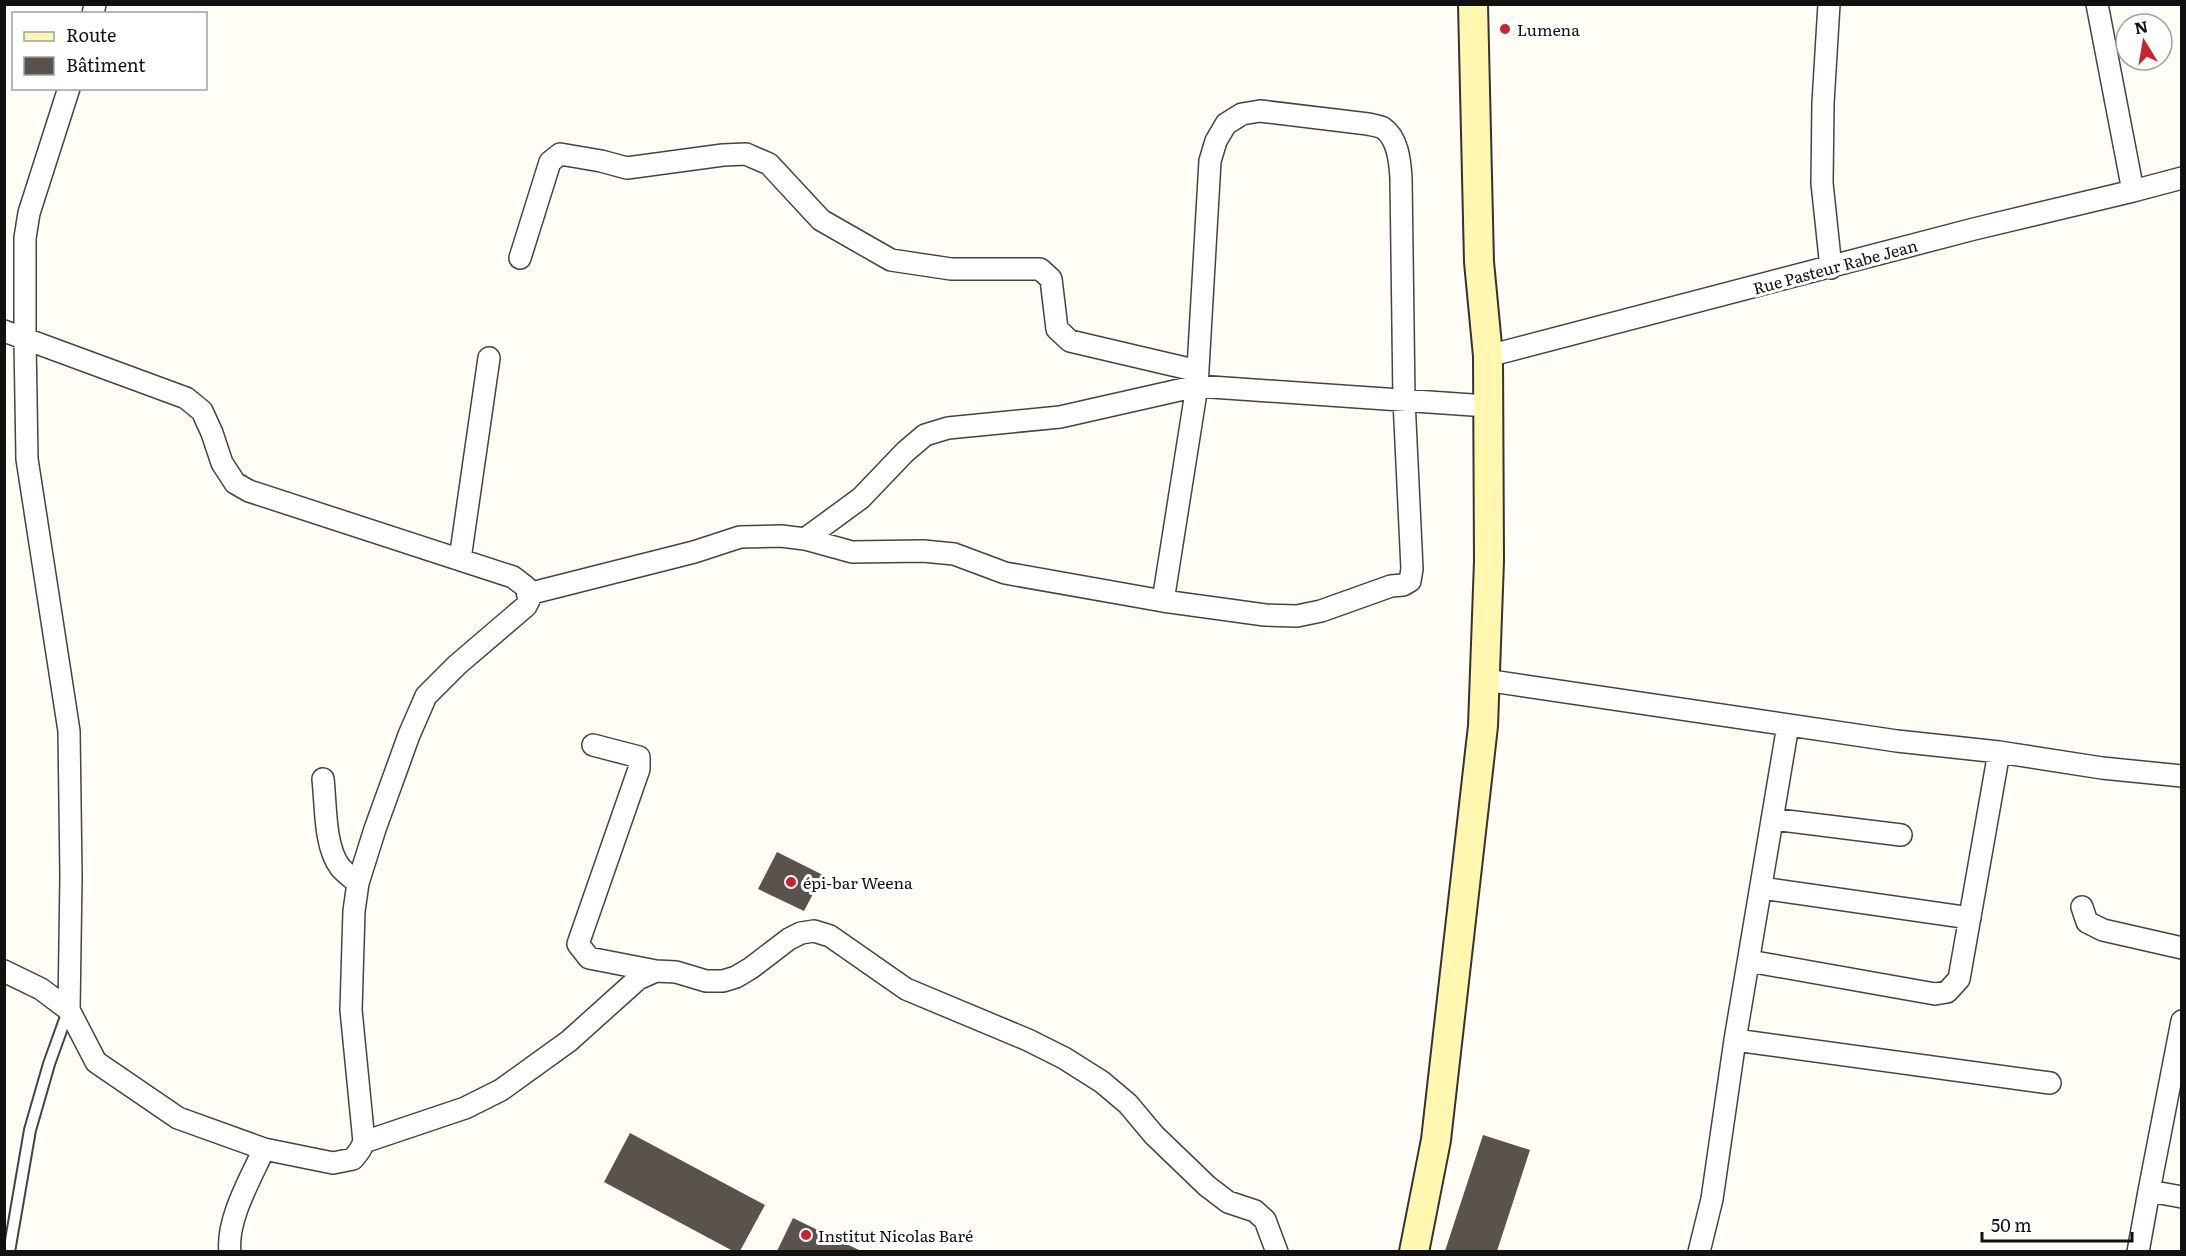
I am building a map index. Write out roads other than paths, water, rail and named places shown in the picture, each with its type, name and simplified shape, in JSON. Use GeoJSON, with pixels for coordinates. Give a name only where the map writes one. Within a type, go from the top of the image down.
{"type":"FeatureCollection","features":[{"type":"Feature","properties":{"kind":"main road"},"geometry":{"type":"LineString","coordinates":[[1414,1251],[1436,1140],[1482,737],[1485,680],[1489,561],[1488,356],[1479,262],[1473,4]]}},
{"type":"Feature","properties":{"kind":"street"},"geometry":{"type":"LineString","coordinates":[[1829,4],[1823,103],[1822,183],[1831,268]]}},
{"type":"Feature","properties":{"kind":"street"},"geometry":{"type":"LineString","coordinates":[[2097,4],[2133,191]]}},
{"type":"Feature","properties":{"kind":"street"},"geometry":{"type":"LineString","coordinates":[[68,90],[29,213],[25,238],[25,340],[27,459],[69,731],[71,876],[69,1010]]}},
{"type":"Feature","properties":{"kind":"street"},"geometry":{"type":"LineString","coordinates":[[528,594],[694,552],[740,537],[781,536],[805,539],[852,552],[923,551],[954,554],[1005,573],[1163,601],[1265,615],[1297,616],[1342,606],[1410,581],[1412,569],[1404,400],[1401,178],[1394,140],[1383,128],[1368,124],[1260,111],[1242,114],[1226,124],[1216,141],[1210,161],[1198,379],[1163,601]]}},
{"type":"Feature","properties":{"kind":"street"},"geometry":{"type":"LineString","coordinates":[[520,258],[550,162],[560,154],[601,160],[627,168],[746,154],[769,164],[821,220],[891,260],[951,269],[1040,269],[1051,279],[1057,329],[1070,341],[1198,379],[1487,406]]}},
{"type":"Feature","properties":{"kind":"street","name":"Rue Pasteur Rabe Jean"},"geometry":{"type":"LineString","coordinates":[[1488,356],[2181,178]]}},
{"type":"Feature","properties":{"kind":"street"},"geometry":{"type":"LineString","coordinates":[[4,331],[186,398],[202,411],[222,464],[235,483],[249,491],[513,578],[526,587],[529,600],[526,606],[457,665],[426,696],[409,735],[375,829],[358,883],[354,911],[351,1010],[364,1142],[353,1159],[333,1163],[264,1149],[178,1118],[96,1062],[69,1010],[41,989],[4,971]]}},
{"type":"Feature","properties":{"kind":"street"},"geometry":{"type":"LineString","coordinates":[[460,559],[489,358]]}},
{"type":"Feature","properties":{"kind":"street"},"geometry":{"type":"LineString","coordinates":[[805,539],[861,498],[905,452],[925,435],[948,428],[1060,417],[1198,379]]}},
{"type":"Feature","properties":{"kind":"street"},"geometry":{"type":"LineString","coordinates":[[1485,680],[1897,741],[2181,776]]}},
{"type":"Feature","properties":{"kind":"street"},"geometry":{"type":"LineString","coordinates":[[1699,1251],[1712,1199],[1735,1040],[1788,725]]}},
{"type":"Feature","properties":{"kind":"street"},"geometry":{"type":"LineString","coordinates":[[593,745],[639,757],[639,769],[578,944],[589,958],[656,971],[676,972],[706,981],[723,981],[736,977],[801,933],[814,932],[830,936],[906,989],[1028,1040],[1064,1058],[1102,1082],[1128,1104],[1154,1135],[1207,1186],[1228,1202],[1255,1211],[1265,1220],[1277,1251]]}},
{"type":"Feature","properties":{"kind":"street"},"geometry":{"type":"LineString","coordinates":[[1749,961],[1935,994],[1947,992],[1959,979],[1999,752]]}},
{"type":"Feature","properties":{"kind":"street"},"geometry":{"type":"LineString","coordinates":[[323,779],[329,839],[334,855],[340,866],[358,883]]}},
{"type":"Feature","properties":{"kind":"street"},"geometry":{"type":"LineString","coordinates":[[1772,819],[1901,835]]}},
{"type":"Feature","properties":{"kind":"street"},"geometry":{"type":"LineString","coordinates":[[1761,888],[1970,918]]}},
{"type":"Feature","properties":{"kind":"street"},"geometry":{"type":"LineString","coordinates":[[2082,907],[2087,922],[2103,930],[2181,948]]}},
{"type":"Feature","properties":{"kind":"street"},"geometry":{"type":"LineString","coordinates":[[364,1142],[465,1108],[501,1090],[568,1041],[638,979],[656,971]]}},
{"type":"Feature","properties":{"kind":"street"},"geometry":{"type":"LineString","coordinates":[[2138,1251],[2181,1021]]}},
{"type":"Feature","properties":{"kind":"street"},"geometry":{"type":"LineString","coordinates":[[1735,1040],[2050,1083]]}},
{"type":"Feature","properties":{"kind":"street"},"geometry":{"type":"LineString","coordinates":[[230,1251],[235,1216],[264,1149]]}},
{"type":"Feature","properties":{"kind":"street"},"geometry":{"type":"LineString","coordinates":[[2149,1191],[2181,1197]]}},
{"type":"Feature","properties":{"kind":"lane"},"geometry":{"type":"LineString","coordinates":[[9,1251],[30,1130],[49,1064],[69,1010]]}},
{"type":"Feature","properties":{"kind":"place","name":"Lumena"},"geometry":{"type":"Point","coordinates":[1505,29]}},
{"type":"Feature","properties":{"kind":"place","name":"épi-bar Weena"},"geometry":{"type":"Point","coordinates":[791,882]}},
{"type":"Feature","properties":{"kind":"place","name":"Institut Nicolas Baré"},"geometry":{"type":"Point","coordinates":[806,1235]}}]}
